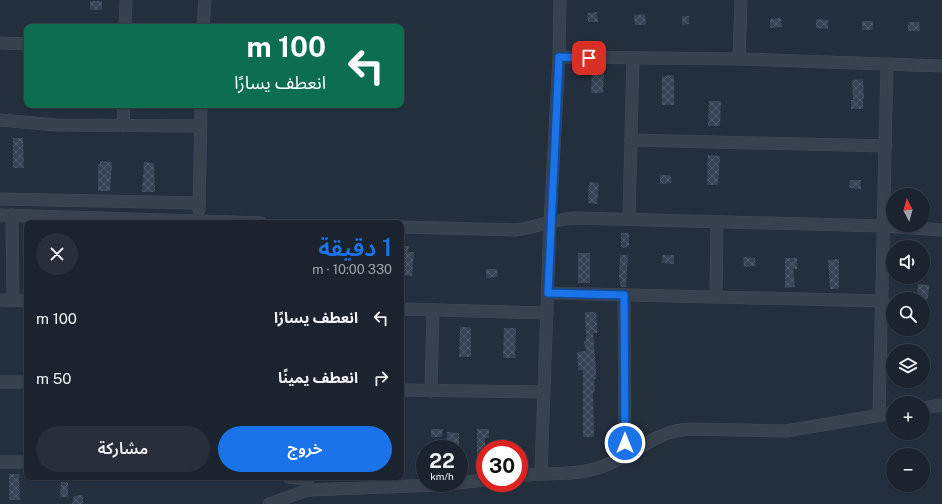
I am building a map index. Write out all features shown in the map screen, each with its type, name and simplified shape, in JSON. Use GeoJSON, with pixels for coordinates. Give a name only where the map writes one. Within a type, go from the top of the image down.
{"type":"FeatureCollection","features":[{"type":"Feature","properties":{"kind":"street"},"geometry":{"type":"LineString","coordinates":[[126,0],[126,24]]}},
{"type":"Feature","properties":{"kind":"street"},"geometry":{"type":"LineString","coordinates":[[203,24],[205,0]]}},
{"type":"Feature","properties":{"kind":"street"},"geometry":{"type":"LineString","coordinates":[[541,474],[546,313],[559,57],[560,0]]}},
{"type":"Feature","properties":{"kind":"street"},"geometry":{"type":"LineString","coordinates":[[739,59],[742,0]]}},
{"type":"Feature","properties":{"kind":"street"},"geometry":{"type":"LineString","coordinates":[[0,43],[24,44]]}},
{"type":"Feature","properties":{"kind":"street"},"geometry":{"type":"LineString","coordinates":[[559,57],[739,59],[942,66]]}},
{"type":"Feature","properties":{"kind":"street"},"geometry":{"type":"LineString","coordinates":[[629,219],[633,58]]}},
{"type":"Feature","properties":{"kind":"street"},"geometry":{"type":"LineString","coordinates":[[879,415],[883,301],[887,64]]}},
{"type":"Feature","properties":{"kind":"street"},"geometry":{"type":"LineString","coordinates":[[123,126],[124,108]]}},
{"type":"Feature","properties":{"kind":"street"},"geometry":{"type":"LineString","coordinates":[[198,220],[201,108]]}},
{"type":"Feature","properties":{"kind":"street"},"geometry":{"type":"LineString","coordinates":[[0,120],[56,126],[201,126]]}},
{"type":"Feature","properties":{"kind":"street"},"geometry":{"type":"LineString","coordinates":[[631,140],[886,146]]}},
{"type":"Feature","properties":{"kind":"street"},"geometry":{"type":"LineString","coordinates":[[0,199],[199,203]]}},
{"type":"Feature","properties":{"kind":"street"},"geometry":{"type":"LineString","coordinates":[[13,300],[6,215],[98,220]]}},
{"type":"Feature","properties":{"kind":"street"},"geometry":{"type":"LineString","coordinates":[[404,228],[515,230],[575,218],[884,226],[942,230]]}},
{"type":"Feature","properties":{"kind":"street"},"geometry":{"type":"LineString","coordinates":[[716,298],[717,222]]}},
{"type":"Feature","properties":{"kind":"street"},"geometry":{"type":"LineString","coordinates":[[548,293],[883,301]]}},
{"type":"Feature","properties":{"kind":"street"},"geometry":{"type":"LineString","coordinates":[[624,295],[625,458]]}},
{"type":"Feature","properties":{"kind":"street"},"geometry":{"type":"LineString","coordinates":[[0,300],[24,301]]}},
{"type":"Feature","properties":{"kind":"street"},"geometry":{"type":"LineString","coordinates":[[404,309],[546,313]]}},
{"type":"Feature","properties":{"kind":"street"},"geometry":{"type":"LineString","coordinates":[[431,391],[433,310]]}},
{"type":"Feature","properties":{"kind":"street"},"geometry":{"type":"LineString","coordinates":[[0,382],[24,382]]}},
{"type":"Feature","properties":{"kind":"street"},"geometry":{"type":"LineString","coordinates":[[404,390],[544,392]]}},
{"type":"Feature","properties":{"kind":"street"},"geometry":{"type":"LineString","coordinates":[[930,407],[942,405]]}},
{"type":"Feature","properties":{"kind":"street"},"geometry":{"type":"LineString","coordinates":[[528,475],[582,472],[598,468],[625,458],[660,436],[676,431],[690,429],[786,431],[886,414]]}},
{"type":"Feature","properties":{"kind":"street"},"geometry":{"type":"LineString","coordinates":[[0,462],[24,462]]}},
{"type":"Feature","properties":{"kind":"street"},"geometry":{"type":"LineString","coordinates":[[269,504],[308,482],[438,485],[476,481]]}},
{"type":"Feature","properties":{"kind":"building"},"geometry":{"type":"Polygon","coordinates":[[[90,1],[102,1],[102,10],[90,10],[90,1]]]}},
{"type":"Feature","properties":{"kind":"building"},"geometry":{"type":"Polygon","coordinates":[[[597,12],[598,22],[588,22],[587,13],[597,12]]]}},
{"type":"Feature","properties":{"kind":"building"},"geometry":{"type":"Polygon","coordinates":[[[645,14],[646,25],[635,25],[634,15],[645,14]]]}},
{"type":"Feature","properties":{"kind":"building"},"geometry":{"type":"Polygon","coordinates":[[[682,16],[689,16],[689,24],[682,25],[682,16]]]}},
{"type":"Feature","properties":{"kind":"building"},"geometry":{"type":"Polygon","coordinates":[[[781,18],[782,27],[770,28],[770,19],[781,18]]]}},
{"type":"Feature","properties":{"kind":"building"},"geometry":{"type":"Polygon","coordinates":[[[816,19],[828,20],[828,29],[816,28],[816,19]]]}},
{"type":"Feature","properties":{"kind":"building"},"geometry":{"type":"Polygon","coordinates":[[[862,21],[873,21],[873,30],[862,30],[862,21]]]}},
{"type":"Feature","properties":{"kind":"building"},"geometry":{"type":"Polygon","coordinates":[[[908,22],[919,22],[920,31],[908,31],[908,22]]]}},
{"type":"Feature","properties":{"kind":"building"},"geometry":{"type":"Polygon","coordinates":[[[592,71],[604,72],[603,93],[591,93],[592,71]]]}},
{"type":"Feature","properties":{"kind":"building"},"geometry":{"type":"Polygon","coordinates":[[[674,75],[674,105],[662,105],[662,76],[674,75]]]}},
{"type":"Feature","properties":{"kind":"building"},"geometry":{"type":"Polygon","coordinates":[[[863,79],[863,109],[851,109],[851,100],[853,100],[852,80],[863,79]]]}},
{"type":"Feature","properties":{"kind":"building"},"geometry":{"type":"Polygon","coordinates":[[[709,101],[721,101],[720,126],[708,126],[709,101]]]}},
{"type":"Feature","properties":{"kind":"building"},"geometry":{"type":"Polygon","coordinates":[[[13,138],[23,138],[24,168],[13,168],[13,138]]]}},
{"type":"Feature","properties":{"kind":"building"},"geometry":{"type":"Polygon","coordinates":[[[708,155],[720,156],[718,185],[707,185],[708,155]]]}},
{"type":"Feature","properties":{"kind":"building"},"geometry":{"type":"Polygon","coordinates":[[[100,161],[112,162],[110,191],[98,191],[98,164],[100,164],[100,161]]]}},
{"type":"Feature","properties":{"kind":"building"},"geometry":{"type":"Polygon","coordinates":[[[144,162],[154,163],[155,192],[142,192],[144,162]]]}},
{"type":"Feature","properties":{"kind":"building"},"geometry":{"type":"Polygon","coordinates":[[[660,175],[671,175],[671,183],[660,184],[660,175]]]}},
{"type":"Feature","properties":{"kind":"building"},"geometry":{"type":"Polygon","coordinates":[[[850,180],[861,180],[861,189],[849,188],[850,180]]]}},
{"type":"Feature","properties":{"kind":"building"},"geometry":{"type":"Polygon","coordinates":[[[589,182],[599,183],[597,204],[588,203],[589,182]]]}},
{"type":"Feature","properties":{"kind":"building"},"geometry":{"type":"Polygon","coordinates":[[[621,233],[629,233],[629,247],[621,248],[621,233]]]}},
{"type":"Feature","properties":{"kind":"building"},"geometry":{"type":"Polygon","coordinates":[[[404,246],[409,246],[408,252],[414,252],[412,276],[404,275],[404,246]]]}},
{"type":"Feature","properties":{"kind":"building"},"geometry":{"type":"Polygon","coordinates":[[[578,253],[590,253],[590,283],[578,283],[578,253]]]}},
{"type":"Feature","properties":{"kind":"building"},"geometry":{"type":"Polygon","coordinates":[[[620,255],[628,255],[626,287],[621,287],[619,277],[620,255]]]}},
{"type":"Feature","properties":{"kind":"building"},"geometry":{"type":"Polygon","coordinates":[[[663,255],[674,255],[674,264],[662,263],[663,255]]]}},
{"type":"Feature","properties":{"kind":"building"},"geometry":{"type":"Polygon","coordinates":[[[743,257],[755,258],[756,266],[744,267],[743,257]]]}},
{"type":"Feature","properties":{"kind":"building"},"geometry":{"type":"Polygon","coordinates":[[[785,258],[797,258],[797,269],[793,269],[795,287],[785,288],[785,258]]]}},
{"type":"Feature","properties":{"kind":"building"},"geometry":{"type":"Polygon","coordinates":[[[839,259],[839,289],[830,289],[828,260],[839,259]]]}},
{"type":"Feature","properties":{"kind":"building"},"geometry":{"type":"Polygon","coordinates":[[[486,269],[497,269],[498,277],[486,278],[486,269]]]}},
{"type":"Feature","properties":{"kind":"building"},"geometry":{"type":"Polygon","coordinates":[[[918,284],[929,285],[928,292],[917,292],[918,284]]]}},
{"type":"Feature","properties":{"kind":"building"},"geometry":{"type":"Polygon","coordinates":[[[585,312],[596,312],[597,324],[597,333],[593,333],[596,369],[596,379],[594,379],[595,392],[593,392],[594,437],[583,437],[583,370],[578,370],[577,352],[586,351],[584,341],[586,341],[585,312]]]}},
{"type":"Feature","properties":{"kind":"building"},"geometry":{"type":"Polygon","coordinates":[[[460,327],[471,327],[471,357],[459,357],[460,327]]]}},
{"type":"Feature","properties":{"kind":"building"},"geometry":{"type":"Polygon","coordinates":[[[504,328],[516,328],[515,358],[503,358],[504,328]]]}},
{"type":"Feature","properties":{"kind":"building"},"geometry":{"type":"Polygon","coordinates":[[[431,429],[443,429],[442,437],[431,437],[431,429]]]}},
{"type":"Feature","properties":{"kind":"building"},"geometry":{"type":"Polygon","coordinates":[[[477,429],[489,429],[489,438],[485,438],[485,440],[477,440],[477,429]]]}},
{"type":"Feature","properties":{"kind":"building"},"geometry":{"type":"Polygon","coordinates":[[[447,432],[459,433],[459,440],[447,440],[447,432]]]}},
{"type":"Feature","properties":{"kind":"building"},"geometry":{"type":"Polygon","coordinates":[[[9,474],[19,474],[20,500],[9,500],[9,474]]]}},
{"type":"Feature","properties":{"kind":"building"},"geometry":{"type":"Polygon","coordinates":[[[61,482],[68,482],[68,497],[60,497],[61,482]]]}},
{"type":"Feature","properties":{"kind":"building"},"geometry":{"type":"Polygon","coordinates":[[[83,495],[83,504],[72,504],[74,496],[83,495]]]}},
{"type":"Feature","properties":{"kind":"route"},"geometry":{"type":"LineString","coordinates":[[589,58],[559,57],[550,222],[548,293],[624,295],[625,443]]}}]}
